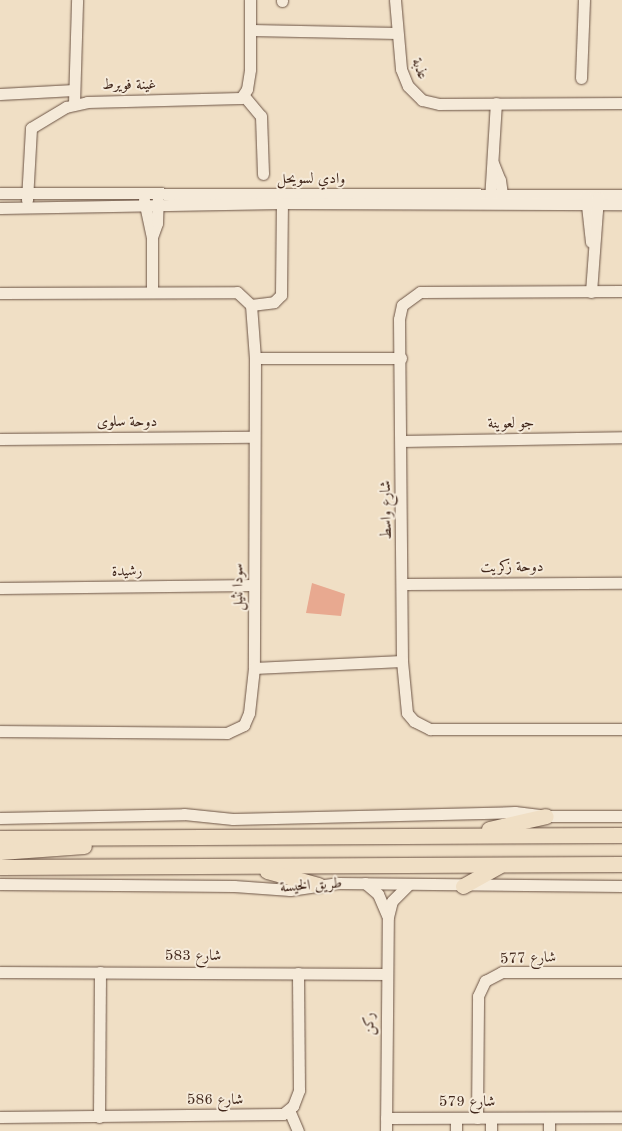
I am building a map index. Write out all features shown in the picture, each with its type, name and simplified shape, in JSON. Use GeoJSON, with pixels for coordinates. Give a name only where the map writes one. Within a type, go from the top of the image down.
{"type":"FeatureCollection","features":[{"type":"Feature","properties":{"kind":"main road"},"geometry":{"type":"LineString","coordinates":[[467,836],[546,816]]}},
{"type":"Feature","properties":{"kind":"main road"},"geometry":{"type":"LineString","coordinates":[[0,838],[622,835]]}},
{"type":"Feature","properties":{"kind":"main road"},"geometry":{"type":"LineString","coordinates":[[0,852],[51,850],[130,837]]}},
{"type":"Feature","properties":{"kind":"main road"},"geometry":{"type":"LineString","coordinates":[[463,886],[501,864]]}},
{"type":"Feature","properties":{"kind":"main road","name":"طريق الخيسة"},"geometry":{"type":"LineString","coordinates":[[0,867],[622,864]]}},
{"type":"Feature","properties":{"kind":"main road"},"geometry":{"type":"LineString","coordinates":[[246,866],[318,885]]}},
{"type":"Feature","properties":{"kind":"street"},"geometry":{"type":"LineString","coordinates":[[74,104],[77,0]]}},
{"type":"Feature","properties":{"kind":"street"},"geometry":{"type":"LineString","coordinates":[[250,0],[250,69],[244,96],[261,116],[263,174]]}},
{"type":"Feature","properties":{"kind":"street","name":"عذبة"},"geometry":{"type":"LineString","coordinates":[[395,0],[397,33],[404,81],[416,96],[440,104],[622,103]]}},
{"type":"Feature","properties":{"kind":"street"},"geometry":{"type":"LineString","coordinates":[[581,78],[584,0]]}},
{"type":"Feature","properties":{"kind":"street"},"geometry":{"type":"LineString","coordinates":[[251,30],[397,33]]}},
{"type":"Feature","properties":{"kind":"street"},"geometry":{"type":"LineString","coordinates":[[0,94],[74,90]]}},
{"type":"Feature","properties":{"kind":"street","name":"غينة فويرط"},"geometry":{"type":"LineString","coordinates":[[27,207],[26,195],[31,128],[74,104],[234,101],[244,96]]}},
{"type":"Feature","properties":{"kind":"street"},"geometry":{"type":"LineString","coordinates":[[490,199],[496,103]]}},
{"type":"Feature","properties":{"kind":"street"},"geometry":{"type":"LineString","coordinates":[[493,162],[503,199]]}},
{"type":"Feature","properties":{"kind":"street","name":"وادي لسويحل"},"geometry":{"type":"LineString","coordinates":[[0,193],[144,200],[592,199],[622,195]]}},
{"type":"Feature","properties":{"kind":"street","name":"وادي لسويحل"},"geometry":{"type":"LineString","coordinates":[[158,200],[282,203],[490,199]]}},
{"type":"Feature","properties":{"kind":"street"},"geometry":{"type":"LineString","coordinates":[[591,292],[592,199]]}},
{"type":"Feature","properties":{"kind":"street","name":"وادي لسويحل"},"geometry":{"type":"LineString","coordinates":[[592,199],[622,204]]}},
{"type":"Feature","properties":{"kind":"street"},"geometry":{"type":"LineString","coordinates":[[144,200],[152,237]]}},
{"type":"Feature","properties":{"kind":"street","name":"وادي لسويحل"},"geometry":{"type":"LineString","coordinates":[[0,208],[144,200]]}},
{"type":"Feature","properties":{"kind":"street"},"geometry":{"type":"LineString","coordinates":[[152,291],[152,237],[158,200]]}},
{"type":"Feature","properties":{"kind":"street"},"geometry":{"type":"LineString","coordinates":[[0,293],[237,292],[251,305],[274,302],[282,295],[282,203]]}},
{"type":"Feature","properties":{"kind":"street","name":"شارع واسط"},"geometry":{"type":"LineString","coordinates":[[622,291],[420,292],[407,299],[400,312],[402,661],[404,704],[407,713],[414,721],[430,729],[622,729]]}},
{"type":"Feature","properties":{"kind":"street","name":"سودا نثيل"},"geometry":{"type":"LineString","coordinates":[[0,731],[233,732],[248,718],[254,668],[255,358],[251,305]]}},
{"type":"Feature","properties":{"kind":"street"},"geometry":{"type":"LineString","coordinates":[[255,358],[401,358]]}},
{"type":"Feature","properties":{"kind":"street","name":"دوحة سلوى"},"geometry":{"type":"LineString","coordinates":[[0,439],[254,437]]}},
{"type":"Feature","properties":{"kind":"street","name":"جو لعوينة"},"geometry":{"type":"LineString","coordinates":[[401,441],[622,437]]}},
{"type":"Feature","properties":{"kind":"street","name":"دوحة زكريت"},"geometry":{"type":"LineString","coordinates":[[403,584],[622,583]]}},
{"type":"Feature","properties":{"kind":"street","name":"رشيدة"},"geometry":{"type":"LineString","coordinates":[[0,588],[254,585]]}},
{"type":"Feature","properties":{"kind":"street"},"geometry":{"type":"LineString","coordinates":[[254,668],[402,661]]}},
{"type":"Feature","properties":{"kind":"street"},"geometry":{"type":"LineString","coordinates":[[0,818],[184,814],[233,819],[514,812],[546,816],[622,816]]}},
{"type":"Feature","properties":{"kind":"street","name":"طريق الخيسة"},"geometry":{"type":"LineString","coordinates":[[0,884],[234,886],[290,890],[318,885],[365,883],[463,886],[622,886]]}},
{"type":"Feature","properties":{"kind":"street","name":"ركن"},"geometry":{"type":"LineString","coordinates":[[365,883],[378,894],[388,917]]}},
{"type":"Feature","properties":{"kind":"street","name":"ركن"},"geometry":{"type":"LineString","coordinates":[[386,1131],[385,974],[388,917],[392,901],[409,884]]}},
{"type":"Feature","properties":{"kind":"street","name":"شارع 583"},"geometry":{"type":"LineString","coordinates":[[0,972],[385,974]]}},
{"type":"Feature","properties":{"kind":"street"},"geometry":{"type":"LineString","coordinates":[[99,1117],[100,972]]}},
{"type":"Feature","properties":{"kind":"street","name":"شارع 577"},"geometry":{"type":"LineString","coordinates":[[478,1118],[478,996],[485,981],[502,972],[622,972]]}},
{"type":"Feature","properties":{"kind":"street"},"geometry":{"type":"LineString","coordinates":[[298,973],[299,1090],[289,1110],[298,1131]]}},
{"type":"Feature","properties":{"kind":"street","name":"شارع 586"},"geometry":{"type":"LineString","coordinates":[[0,1118],[276,1116],[289,1110]]}},
{"type":"Feature","properties":{"kind":"street","name":"شارع 579"},"geometry":{"type":"LineString","coordinates":[[386,1118],[622,1117]]}},
{"type":"Feature","properties":{"kind":"street"},"geometry":{"type":"LineString","coordinates":[[456,1118],[456,1131]]}},
{"type":"Feature","properties":{"kind":"street"},"geometry":{"type":"LineString","coordinates":[[491,1118],[491,1131]]}},
{"type":"Feature","properties":{"kind":"street"},"geometry":{"type":"LineString","coordinates":[[549,1118],[549,1131]]}},
{"type":"Feature","properties":{"kind":"building"},"geometry":{"type":"Polygon","coordinates":[[[312,583],[345,594],[341,616],[306,613],[312,583]]]}}]}
